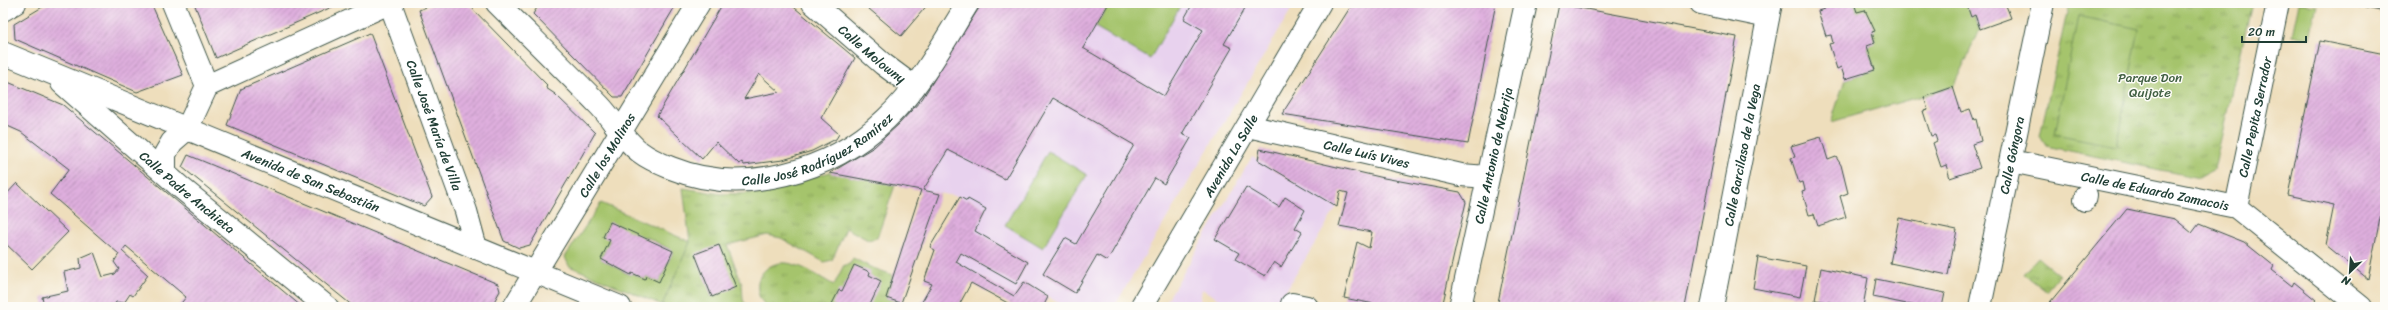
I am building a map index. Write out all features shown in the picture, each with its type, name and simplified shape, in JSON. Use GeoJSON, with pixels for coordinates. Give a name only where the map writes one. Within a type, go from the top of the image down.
{"type":"FeatureCollection","features":[{"type":"Feature","properties":{"kind":"street"},"geometry":{"type":"LineString","coordinates":[[3,10],[15,3]]}},
{"type":"Feature","properties":{"kind":"street"},"geometry":{"type":"LineString","coordinates":[[173,3],[207,86]]}},
{"type":"Feature","properties":{"kind":"street"},"geometry":{"type":"LineString","coordinates":[[165,173],[165,154],[172,142],[188,129],[207,86],[389,3]]}},
{"type":"Feature","properties":{"kind":"street","name":"Calle José María de Villa"},"geometry":{"type":"LineString","coordinates":[[389,3],[466,211],[476,248]]}},
{"type":"Feature","properties":{"kind":"street","name":"Calle José Rodríguez Ramírez"},"geometry":{"type":"LineString","coordinates":[[497,3],[600,106],[621,132],[641,153],[689,175],[732,180],[775,176],[808,167],[855,142],[886,119],[914,87],[968,3]]}},
{"type":"Feature","properties":{"kind":"street","name":"Calle los Molinos"},"geometry":{"type":"LineString","coordinates":[[514,307],[698,3]]}},
{"type":"Feature","properties":{"kind":"street","name":"Calle Molowny"},"geometry":{"type":"LineString","coordinates":[[813,3],[883,64],[914,87]]}},
{"type":"Feature","properties":{"kind":"street","name":"Avenida La Salle"},"geometry":{"type":"LineString","coordinates":[[1141,307],[1320,3]]}},
{"type":"Feature","properties":{"kind":"street","name":"Calle Antonio de Nebrija"},"geometry":{"type":"LineString","coordinates":[[1460,307],[1526,3]]}},
{"type":"Feature","properties":{"kind":"street"},"geometry":{"type":"LineString","coordinates":[[1701,3],[1769,10]]}},
{"type":"Feature","properties":{"kind":"street","name":"Calle Góngora"},"geometry":{"type":"LineString","coordinates":[[1980,307],[2043,3]]}},
{"type":"Feature","properties":{"kind":"street","name":"Calle Pepita Serrador"},"geometry":{"type":"LineString","coordinates":[[2236,207],[2278,3]]}},
{"type":"Feature","properties":{"kind":"street","name":"Calle Garcilaso de la Vega"},"geometry":{"type":"LineString","coordinates":[[1712,307],[1769,10]]}},
{"type":"Feature","properties":{"kind":"street","name":"Avenida de San Sebastián"},"geometry":{"type":"LineString","coordinates":[[3,53],[620,307]]}},
{"type":"Feature","properties":{"kind":"street","name":"Calle Padre Anchieta"},"geometry":{"type":"LineString","coordinates":[[51,73],[165,173],[327,307]]}},
{"type":"Feature","properties":{"kind":"street","name":"Calle Luís Vives"},"geometry":{"type":"LineString","coordinates":[[1248,126],[1461,174],[1487,177]]}},
{"type":"Feature","properties":{"kind":"street","name":"Calle de Eduardo Zamacois"},"geometry":{"type":"LineString","coordinates":[[2010,161],[2236,207],[2357,306]]}},
{"type":"Feature","properties":{"kind":"shaded area"},"geometry":{"type":"Polygon","coordinates":[[[982,3],[1295,3],[1114,307],[1065,307],[1024,282],[1014,296],[956,262],[961,253],[1016,284],[1028,262],[975,231],[986,209],[969,199],[967,201],[960,197],[830,173],[874,147],[899,124],[922,99],[982,3]]]}},
{"type":"Feature","properties":{"kind":"shaded area"},"geometry":{"type":"Polygon","coordinates":[[[1252,157],[1337,207],[1276,307],[1232,307],[1202,289],[1199,307],[1163,307],[1252,157]]]}},
{"type":"Feature","properties":{"kind":"green space"},"geometry":{"type":"Polygon","coordinates":[[[1109,3],[1182,3],[1150,59],[1095,27],[1109,3]]]}},
{"type":"Feature","properties":{"kind":"green space"},"geometry":{"type":"Polygon","coordinates":[[[1854,3],[1970,3],[1980,29],[1953,87],[1831,122],[1845,79],[1875,70],[1854,3]]]}},
{"type":"Feature","properties":{"kind":"green space","name":"Parque Don Quijote"},"geometry":{"type":"Polygon","coordinates":[[[2069,3],[2252,3],[2214,169],[2199,178],[2046,146],[2040,136],[2069,3]]]}},
{"type":"Feature","properties":{"kind":"green space"},"geometry":{"type":"Polygon","coordinates":[[[2299,3],[2317,5],[2310,37],[2292,35],[2299,3]]]}},
{"type":"Feature","properties":{"kind":"green space"},"geometry":{"type":"Polygon","coordinates":[[[2078,16],[2139,29],[2116,146],[2055,134],[2078,16]]]}},
{"type":"Feature","properties":{"kind":"green space"},"geometry":{"type":"Polygon","coordinates":[[[1048,151],[1087,175],[1043,248],[1005,225],[1048,151]]]}},
{"type":"Feature","properties":{"kind":"green space"},"geometry":{"type":"Polygon","coordinates":[[[830,172],[895,185],[877,238],[868,240],[846,228],[832,260],[824,262],[781,238],[767,235],[727,245],[742,284],[743,300],[747,307],[667,307],[662,305],[690,242],[683,188],[721,194],[760,193],[830,172]]]}},
{"type":"Feature","properties":{"kind":"green space"},"geometry":{"type":"Polygon","coordinates":[[[601,203],[690,242],[662,305],[569,266],[565,257],[601,203]],[[645,236],[643,239],[610,240],[601,259],[630,275],[632,273],[645,279],[646,276],[659,282],[673,251],[645,236]]]}},
{"type":"Feature","properties":{"kind":"green space"},"geometry":{"type":"Polygon","coordinates":[[[853,258],[870,267],[893,275],[886,298],[901,303],[900,307],[767,307],[759,296],[758,282],[761,275],[769,267],[785,263],[793,264],[810,271],[834,285],[844,265],[850,264],[853,258]]]}},
{"type":"Feature","properties":{"kind":"green space"},"geometry":{"type":"Polygon","coordinates":[[[2038,258],[2059,275],[2046,291],[2024,274],[2038,258]]]}},
{"type":"Feature","properties":{"kind":"building"},"geometry":{"type":"Polygon","coordinates":[[[49,3],[151,3],[183,75],[137,92],[15,39],[14,24],[49,3]]]}},
{"type":"Feature","properties":{"kind":"building"},"geometry":{"type":"Polygon","coordinates":[[[194,3],[341,3],[216,58],[194,3]]]}},
{"type":"Feature","properties":{"kind":"building"},"geometry":{"type":"Polygon","coordinates":[[[436,3],[467,3],[547,85],[546,88],[555,94],[595,133],[530,245],[519,248],[504,241],[419,10],[436,3]]]}},
{"type":"Feature","properties":{"kind":"building"},"geometry":{"type":"Polygon","coordinates":[[[540,3],[677,3],[622,97],[614,97],[533,14],[540,3]]]}},
{"type":"Feature","properties":{"kind":"building"},"geometry":{"type":"Polygon","coordinates":[[[723,3],[789,3],[855,58],[821,118],[839,134],[836,139],[812,151],[783,160],[744,165],[742,162],[739,164],[716,142],[702,159],[657,116],[723,3]],[[759,74],[744,99],[779,92],[759,74]]]}},
{"type":"Feature","properties":{"kind":"building"},"geometry":{"type":"Polygon","coordinates":[[[862,3],[929,3],[901,36],[862,3]]]}},
{"type":"Feature","properties":{"kind":"building"},"geometry":{"type":"Polygon","coordinates":[[[982,3],[1109,3],[1083,48],[1164,96],[1203,30],[1184,19],[1193,3],[1248,3],[1224,44],[1232,48],[1182,134],[1191,138],[1164,184],[1155,178],[1107,261],[1097,255],[1075,293],[1043,274],[1065,238],[1076,244],[1134,145],[1053,98],[1005,179],[948,150],[923,190],[940,194],[901,303],[886,298],[921,190],[830,173],[874,147],[899,124],[922,99],[982,3]]]}},
{"type":"Feature","properties":{"kind":"building"},"geometry":{"type":"Polygon","coordinates":[[[1353,3],[1496,3],[1468,144],[1282,114],[1353,3]]]}},
{"type":"Feature","properties":{"kind":"building"},"geometry":{"type":"Polygon","coordinates":[[[1822,3],[1854,3],[1857,12],[1865,10],[1875,31],[1872,32],[1875,43],[1867,46],[1875,70],[1845,79],[1841,67],[1837,69],[1829,44],[1833,43],[1831,35],[1826,36],[1818,11],[1824,9],[1822,3]]]}},
{"type":"Feature","properties":{"kind":"building"},"geometry":{"type":"Polygon","coordinates":[[[1966,3],[2005,3],[2011,18],[1980,29],[1975,15],[1971,17],[1966,3]]]}},
{"type":"Feature","properties":{"kind":"building"},"geometry":{"type":"Polygon","coordinates":[[[2385,3],[2385,12],[2347,4],[2385,3]]]}},
{"type":"Feature","properties":{"kind":"building"},"geometry":{"type":"Polygon","coordinates":[[[1559,4],[1737,37],[1685,307],[1497,307],[1559,4]]]}},
{"type":"Feature","properties":{"kind":"building"},"geometry":{"type":"Polygon","coordinates":[[[370,33],[432,197],[424,206],[227,125],[241,89],[370,33]]]}},
{"type":"Feature","properties":{"kind":"building"},"geometry":{"type":"Polygon","coordinates":[[[2320,41],[2385,54],[2385,193],[2368,279],[2326,245],[2334,205],[2288,195],[2320,41]]]}},
{"type":"Feature","properties":{"kind":"building"},"geometry":{"type":"Polygon","coordinates":[[[3,80],[63,105],[302,307],[178,307],[186,297],[126,246],[122,251],[148,275],[133,296],[130,294],[124,303],[116,302],[112,307],[44,307],[42,297],[68,291],[64,272],[81,268],[80,258],[94,252],[103,277],[115,274],[119,269],[114,262],[119,254],[50,194],[69,169],[21,132],[3,124],[3,80]]]}},
{"type":"Feature","properties":{"kind":"building"},"geometry":{"type":"Polygon","coordinates":[[[1953,87],[1961,112],[1970,109],[1974,120],[1976,119],[1981,141],[1972,144],[1980,168],[1950,178],[1946,165],[1941,167],[1933,143],[1937,141],[1935,135],[1931,136],[1923,111],[1928,110],[1924,97],[1953,87]]]}},
{"type":"Feature","properties":{"kind":"building"},"geometry":{"type":"Polygon","coordinates":[[[1821,137],[1828,160],[1836,157],[1841,165],[1848,193],[1840,196],[1846,217],[1818,226],[1814,214],[1809,215],[1802,191],[1805,190],[1803,182],[1799,183],[1791,158],[1795,157],[1791,146],[1821,137]]]}},
{"type":"Feature","properties":{"kind":"building"},"geometry":{"type":"Polygon","coordinates":[[[1260,149],[1384,178],[1460,192],[1466,202],[1442,307],[1389,307],[1344,298],[1357,242],[1369,248],[1372,232],[1339,226],[1348,193],[1340,191],[1337,207],[1258,160],[1260,149]]]}},
{"type":"Feature","properties":{"kind":"building"},"geometry":{"type":"Polygon","coordinates":[[[188,155],[498,284],[500,291],[491,307],[354,307],[182,167],[188,155]]]}},
{"type":"Feature","properties":{"kind":"building"},"geometry":{"type":"Polygon","coordinates":[[[17,183],[68,232],[32,269],[3,241],[3,198],[17,183]]]}},
{"type":"Feature","properties":{"kind":"building"},"geometry":{"type":"Polygon","coordinates":[[[1246,187],[1279,207],[1285,197],[1305,210],[1295,228],[1302,232],[1281,267],[1274,262],[1265,276],[1235,259],[1239,253],[1215,239],[1246,187]]]}},
{"type":"Feature","properties":{"kind":"building"},"geometry":{"type":"Polygon","coordinates":[[[960,197],[967,201],[968,199],[986,209],[975,231],[1028,262],[1016,284],[961,253],[956,262],[1014,296],[1024,282],[1048,297],[1043,307],[1015,307],[971,283],[958,307],[919,307],[932,284],[924,281],[935,250],[930,247],[960,197]]]}},
{"type":"Feature","properties":{"kind":"building"},"geometry":{"type":"Polygon","coordinates":[[[2127,209],[2175,219],[2192,233],[2199,224],[2244,242],[2274,266],[2272,270],[2292,286],[2294,282],[2316,300],[2311,307],[2046,307],[2127,209]]]}},
{"type":"Feature","properties":{"kind":"building"},"geometry":{"type":"Polygon","coordinates":[[[1899,218],[1957,230],[1948,275],[1890,263],[1899,218]]]}},
{"type":"Feature","properties":{"kind":"building"},"geometry":{"type":"Polygon","coordinates":[[[610,222],[673,251],[659,282],[646,276],[645,279],[632,273],[631,275],[601,259],[610,240],[603,237],[610,222]]]}},
{"type":"Feature","properties":{"kind":"building"},"geometry":{"type":"Polygon","coordinates":[[[719,245],[736,287],[712,297],[695,254],[719,245]]]}},
{"type":"Feature","properties":{"kind":"building"},"geometry":{"type":"Polygon","coordinates":[[[1758,257],[1806,266],[1800,297],[1753,288],[1758,257]]]}},
{"type":"Feature","properties":{"kind":"building"},"geometry":{"type":"Polygon","coordinates":[[[854,265],[870,272],[869,275],[881,281],[869,307],[837,307],[832,304],[839,290],[842,291],[854,265]]]}},
{"type":"Feature","properties":{"kind":"building"},"geometry":{"type":"Polygon","coordinates":[[[1821,268],[1868,278],[1863,307],[1815,300],[1821,268]]]}},
{"type":"Feature","properties":{"kind":"building"},"geometry":{"type":"Polygon","coordinates":[[[1876,279],[1945,293],[1942,307],[1921,307],[1873,297],[1876,279]]]}}]}
